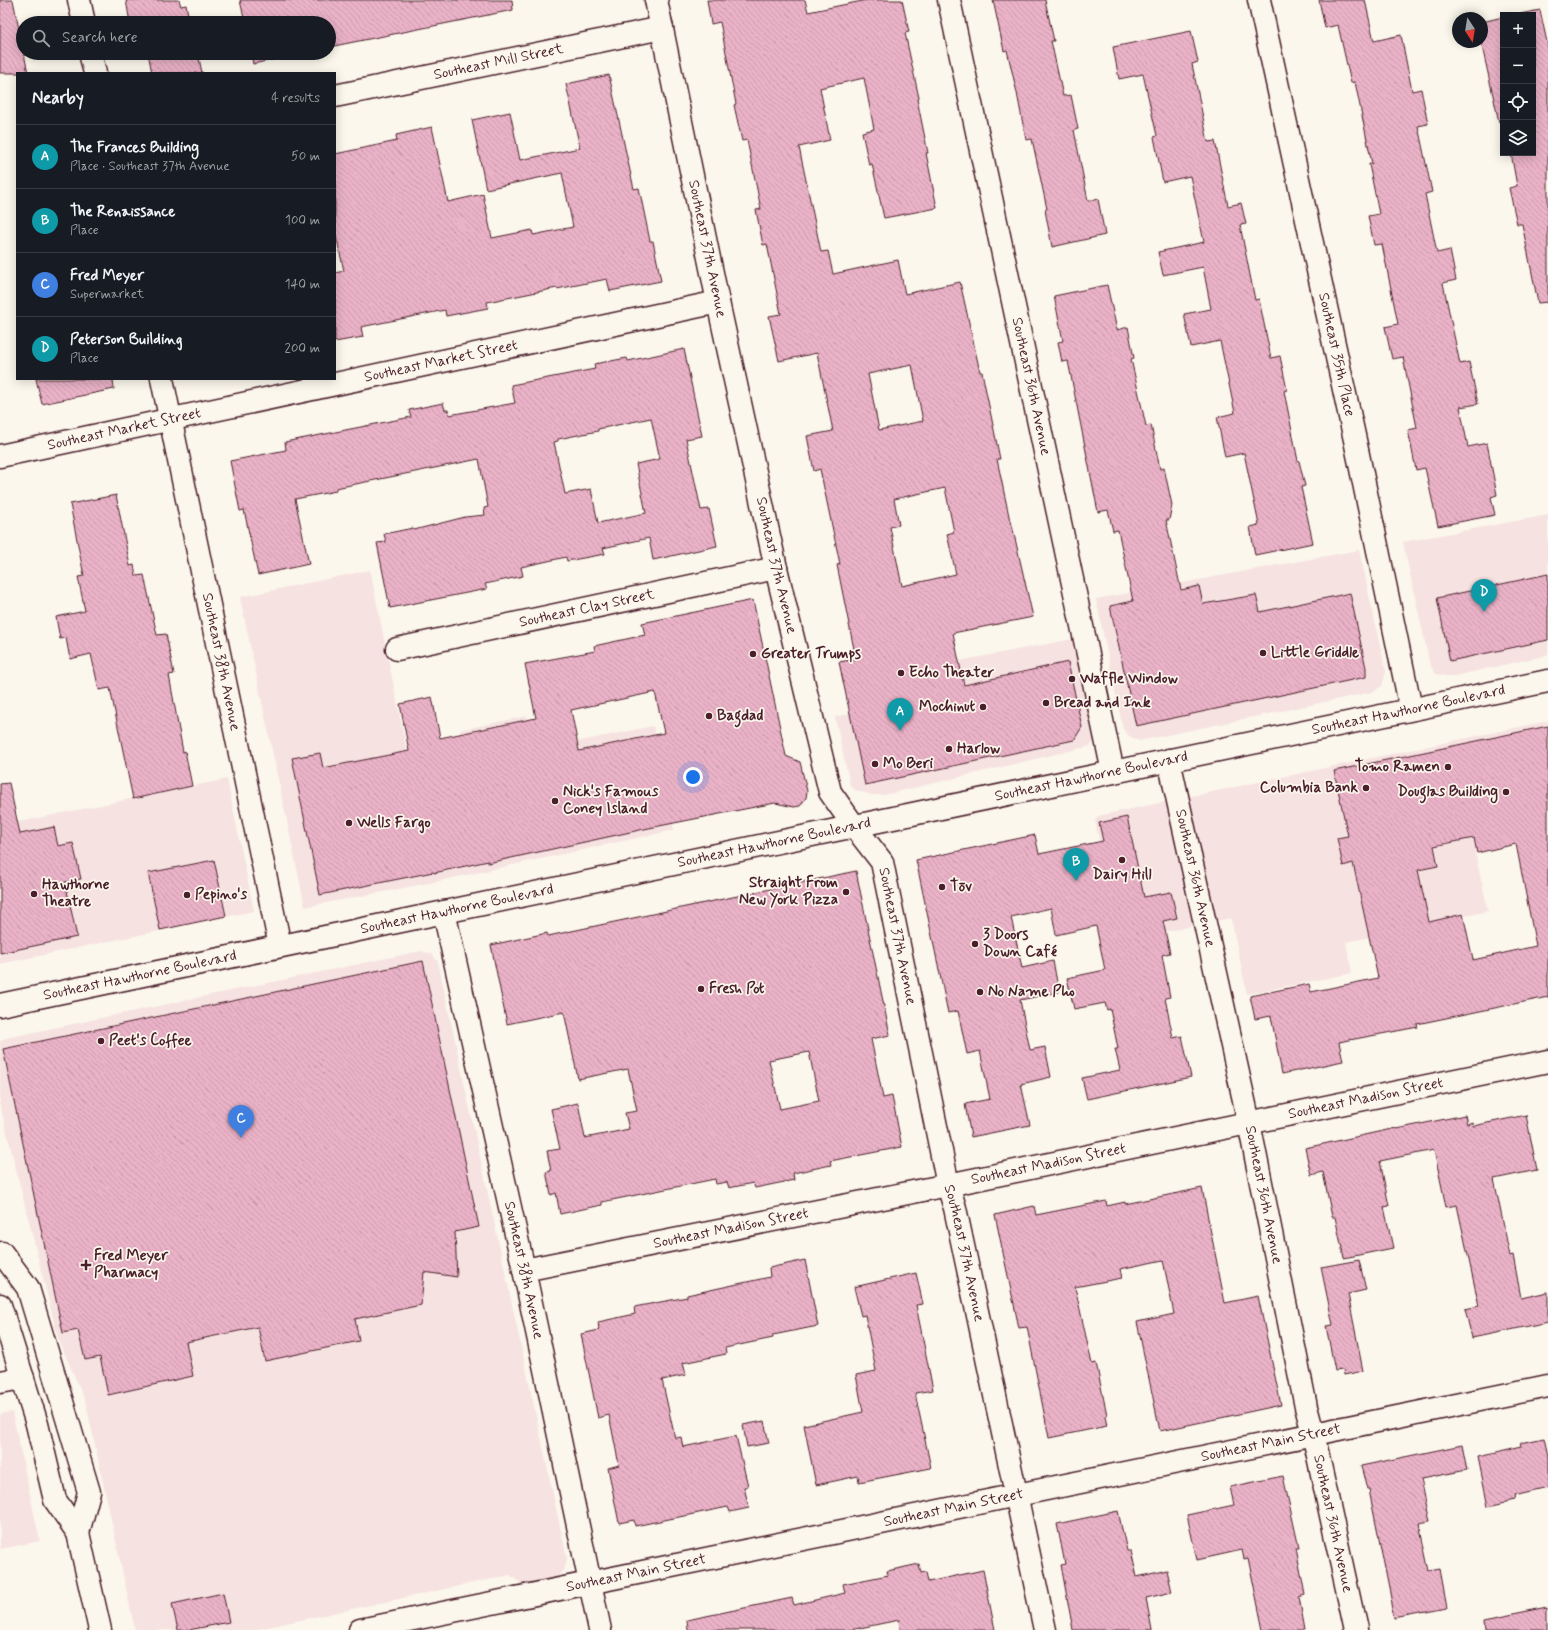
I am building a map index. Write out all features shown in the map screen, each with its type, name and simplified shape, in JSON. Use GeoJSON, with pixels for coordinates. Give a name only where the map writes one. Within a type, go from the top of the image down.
{"type":"FeatureCollection","features":[{"type":"Feature","properties":{"kind":"street"},"geometry":{"type":"LineString","coordinates":[[79,0],[82,16]]}},
{"type":"Feature","properties":{"kind":"street","name":"Southeast 37th Avenue"},"geometry":{"type":"LineString","coordinates":[[656,0],[718,302],[776,568],[830,792],[882,862],[948,1185],[957,1215],[1046,1630]]}},
{"type":"Feature","properties":{"kind":"street","name":"Southeast 36th Avenue"},"geometry":{"type":"LineString","coordinates":[[949,0],[1114,772]]}},
{"type":"Feature","properties":{"kind":"street","name":"Southeast 35th Place"},"geometry":{"type":"LineString","coordinates":[[1259,0],[1355,440],[1411,709]]}},
{"type":"Feature","properties":{"kind":"street","name":"Southeast Mill Street"},"geometry":{"type":"LineString","coordinates":[[336,96],[662,28]]}},
{"type":"Feature","properties":{"kind":"street"},"geometry":{"type":"LineString","coordinates":[[92,60],[95,72]]}},
{"type":"Feature","properties":{"kind":"street","name":"Southeast Market Street"},"geometry":{"type":"LineString","coordinates":[[0,456],[718,302]]}},
{"type":"Feature","properties":{"kind":"street","name":"Southeast 38th Avenue"},"geometry":{"type":"LineString","coordinates":[[162,380],[280,946]]}},
{"type":"Feature","properties":{"kind":"street","name":"Southeast Clay Street"},"geometry":{"type":"LineString","coordinates":[[397,649],[776,568]]}},
{"type":"Feature","properties":{"kind":"street","name":"Southeast Hawthorne Boulevard"},"geometry":{"type":"LineString","coordinates":[[0,1005],[1548,680]]}},
{"type":"Feature","properties":{"kind":"street","name":"Southeast 36th Avenue"},"geometry":{"type":"LineString","coordinates":[[1169,760],[1249,1123],[1306,1407],[1356,1630]]}},
{"type":"Feature","properties":{"kind":"street","name":"Southeast 38th Avenue"},"geometry":{"type":"LineString","coordinates":[[444,912],[524,1270],[600,1630]]}},
{"type":"Feature","properties":{"kind":"street","name":"Southeast Madison Street"},"geometry":{"type":"LineString","coordinates":[[524,1270],[948,1185],[1548,1061]]}},
{"type":"Feature","properties":{"kind":"street"},"geometry":{"type":"LineString","coordinates":[[1,1257],[28,1288],[89,1492],[78,1533]]}},
{"type":"Feature","properties":{"kind":"street"},"geometry":{"type":"LineString","coordinates":[[0,1305],[22,1378],[38,1424],[55,1500],[78,1533],[100,1630]]}},
{"type":"Feature","properties":{"kind":"street"},"geometry":{"type":"LineString","coordinates":[[0,1382],[22,1378]]}},
{"type":"Feature","properties":{"kind":"street","name":"Southeast Main Street"},"geometry":{"type":"LineString","coordinates":[[360,1630],[1313,1433],[1548,1386]]}},
{"type":"Feature","properties":{"kind":"shaded area"},"geometry":{"type":"Polygon","coordinates":[[[1548,515],[1548,655],[1450,677],[1436,674],[1430,665],[1403,542],[1548,515]]]}},
{"type":"Feature","properties":{"kind":"shaded area"},"geometry":{"type":"Polygon","coordinates":[[[1359,550],[1386,672],[1382,686],[1372,692],[1139,741],[1129,736],[1123,729],[1096,599],[1359,550]]]}},
{"type":"Feature","properties":{"kind":"shaded area"},"geometry":{"type":"Polygon","coordinates":[[[370,570],[413,781],[468,769],[460,730],[527,716],[534,751],[653,726],[674,830],[434,882],[305,907],[240,597],[370,570]]]}},
{"type":"Feature","properties":{"kind":"shaded area"},"geometry":{"type":"Polygon","coordinates":[[[1078,638],[1096,740],[1090,746],[884,795],[872,795],[855,790],[850,785],[835,717],[964,689],[959,661],[1078,638]]]}},
{"type":"Feature","properties":{"kind":"shaded area"},"geometry":{"type":"Polygon","coordinates":[[[1548,721],[1548,838],[1475,853],[1488,911],[1346,942],[1352,973],[1247,994],[1231,918],[1121,941],[1095,821],[1098,816],[1548,721]]]}},
{"type":"Feature","properties":{"kind":"shaded area"},"geometry":{"type":"Polygon","coordinates":[[[227,779],[254,911],[0,964],[0,826],[227,779]]]}},
{"type":"Feature","properties":{"kind":"shaded area"},"geometry":{"type":"Polygon","coordinates":[[[421,951],[432,954],[438,962],[567,1559],[564,1570],[557,1577],[522,1584],[510,1575],[254,1630],[135,1630],[86,1403],[58,1338],[0,1105],[0,1042],[6,1038],[421,951]]]}},
{"type":"Feature","properties":{"kind":"shaded area"},"geometry":{"type":"Polygon","coordinates":[[[12,1412],[40,1541],[0,1549],[0,1414],[12,1412]]]}},
{"type":"Feature","properties":{"kind":"building"},"geometry":{"type":"Polygon","coordinates":[[[0,0],[13,0],[16,16],[16,60],[25,60],[28,72],[0,73],[0,0]]]}},
{"type":"Feature","properties":{"kind":"building"},"geometry":{"type":"Polygon","coordinates":[[[126,0],[179,0],[181,6],[186,5],[188,16],[129,16],[126,0]]]}},
{"type":"Feature","properties":{"kind":"building"},"geometry":{"type":"Polygon","coordinates":[[[240,0],[512,0],[513,10],[336,46],[336,16],[243,16],[240,0]]]}},
{"type":"Feature","properties":{"kind":"building"},"geometry":{"type":"Polygon","coordinates":[[[707,0],[805,0],[808,12],[867,0],[902,0],[909,32],[905,33],[919,98],[917,99],[937,208],[884,218],[872,164],[869,165],[862,132],[874,129],[864,78],[820,88],[830,140],[799,147],[821,252],[828,251],[833,274],[898,260],[905,294],[960,282],[980,372],[982,372],[1000,459],[997,459],[1033,617],[953,633],[964,685],[1068,662],[1082,727],[1074,740],[865,785],[839,662],[856,659],[837,565],[840,564],[820,469],[814,471],[807,436],[833,431],[817,353],[779,361],[769,316],[781,314],[767,244],[763,245],[756,210],[761,209],[747,140],[742,141],[734,105],[736,104],[720,22],[711,24],[707,0]],[[912,365],[868,374],[879,430],[923,421],[912,365]],[[945,488],[894,499],[899,525],[890,527],[902,586],[956,574],[947,534],[954,532],[945,488]]]}},
{"type":"Feature","properties":{"kind":"building"},"geometry":{"type":"Polygon","coordinates":[[[993,0],[1045,0],[1054,41],[1051,41],[1063,96],[1071,95],[1078,129],[1074,130],[1088,201],[1098,199],[1105,235],[1052,247],[1045,210],[1047,209],[1032,139],[1026,140],[1007,50],[1004,51],[993,0]]]}},
{"type":"Feature","properties":{"kind":"building"},"geometry":{"type":"Polygon","coordinates":[[[1319,0],[1365,0],[1374,41],[1401,35],[1412,91],[1421,89],[1428,124],[1418,126],[1432,192],[1425,194],[1437,253],[1450,250],[1456,280],[1443,283],[1460,364],[1469,362],[1478,404],[1460,407],[1468,447],[1487,443],[1497,495],[1491,497],[1495,515],[1438,526],[1425,468],[1416,470],[1408,430],[1417,428],[1403,357],[1392,359],[1385,327],[1398,324],[1382,244],[1374,245],[1368,216],[1379,214],[1369,164],[1372,164],[1355,82],[1351,83],[1338,25],[1325,28],[1319,0]]]}},
{"type":"Feature","properties":{"kind":"building"},"geometry":{"type":"Polygon","coordinates":[[[1540,10],[1548,47],[1548,302],[1538,303],[1522,224],[1517,224],[1509,188],[1517,186],[1512,156],[1536,156],[1536,12],[1530,12],[1540,10]]]}},
{"type":"Feature","properties":{"kind":"building"},"geometry":{"type":"Polygon","coordinates":[[[1500,18],[1500,122],[1482,48],[1488,48],[1488,21],[1500,18]]]}},
{"type":"Feature","properties":{"kind":"building"},"geometry":{"type":"Polygon","coordinates":[[[1191,31],[1198,62],[1192,64],[1208,142],[1215,141],[1228,206],[1241,203],[1246,224],[1240,225],[1255,300],[1259,299],[1271,358],[1280,356],[1287,390],[1284,391],[1298,461],[1305,486],[1301,487],[1313,543],[1255,555],[1250,527],[1259,525],[1244,453],[1225,457],[1217,417],[1235,413],[1220,341],[1191,347],[1184,314],[1211,309],[1203,267],[1163,275],[1158,252],[1204,242],[1190,176],[1163,182],[1154,137],[1157,136],[1143,74],[1119,79],[1113,47],[1191,31]]]}},
{"type":"Feature","properties":{"kind":"building"},"geometry":{"type":"Polygon","coordinates":[[[149,60],[199,60],[202,72],[152,72],[149,60]]]}},
{"type":"Feature","properties":{"kind":"building"},"geometry":{"type":"Polygon","coordinates":[[[252,60],[271,60],[253,64],[252,60]]]}},
{"type":"Feature","properties":{"kind":"building"},"geometry":{"type":"Polygon","coordinates":[[[609,75],[634,189],[639,188],[650,241],[653,241],[661,281],[610,291],[607,279],[557,288],[487,302],[488,308],[446,316],[445,310],[361,327],[363,337],[336,342],[336,273],[344,271],[336,235],[336,154],[397,141],[396,135],[432,127],[448,202],[483,194],[492,238],[532,230],[533,235],[573,227],[562,173],[486,189],[472,120],[510,112],[520,160],[580,148],[566,84],[609,75]]]}},
{"type":"Feature","properties":{"kind":"building"},"geometry":{"type":"Polygon","coordinates":[[[1107,285],[1117,330],[1128,327],[1134,358],[1131,359],[1146,426],[1151,425],[1160,469],[1164,468],[1172,505],[1169,520],[1166,520],[1181,590],[1199,586],[1203,604],[1256,595],[1260,612],[1350,593],[1366,668],[1366,677],[1136,726],[1110,606],[1133,601],[1118,530],[1113,531],[1108,510],[1098,512],[1068,361],[1062,362],[1058,342],[1063,341],[1054,296],[1107,285]]]}},
{"type":"Feature","properties":{"kind":"building"},"geometry":{"type":"Polygon","coordinates":[[[684,349],[702,436],[686,439],[701,510],[709,509],[717,546],[653,560],[649,538],[603,548],[605,554],[567,561],[566,557],[521,567],[523,576],[485,584],[487,589],[390,608],[377,543],[386,542],[384,534],[413,528],[414,530],[465,517],[485,515],[484,508],[488,507],[479,459],[336,488],[336,491],[295,499],[309,564],[258,575],[244,510],[240,511],[230,461],[286,450],[285,442],[411,417],[409,410],[443,403],[445,410],[448,410],[449,415],[515,403],[511,385],[595,369],[594,364],[627,358],[628,361],[684,349]],[[651,418],[598,429],[598,431],[558,439],[558,441],[554,442],[565,494],[591,489],[598,523],[646,513],[636,464],[660,459],[651,418]]]}},
{"type":"Feature","properties":{"kind":"building"},"geometry":{"type":"Polygon","coordinates":[[[36,380],[113,380],[114,389],[42,404],[36,380]]]}},
{"type":"Feature","properties":{"kind":"building"},"geometry":{"type":"Polygon","coordinates":[[[116,495],[130,566],[134,565],[136,576],[144,575],[157,635],[166,634],[174,674],[169,675],[183,752],[185,751],[192,786],[133,799],[110,688],[99,690],[91,654],[70,659],[66,638],[60,639],[56,617],[85,611],[78,577],[84,576],[70,504],[116,495]]]}},
{"type":"Feature","properties":{"kind":"building"},"geometry":{"type":"Polygon","coordinates":[[[1548,574],[1548,640],[1450,661],[1437,598],[1548,574]]]}},
{"type":"Feature","properties":{"kind":"building"},"geometry":{"type":"Polygon","coordinates":[[[753,600],[786,756],[800,762],[807,791],[806,798],[800,806],[794,807],[775,803],[649,828],[488,863],[488,861],[320,895],[292,758],[320,753],[323,768],[409,751],[400,704],[432,697],[440,738],[536,718],[525,664],[595,651],[594,646],[645,635],[642,623],[753,600]],[[655,692],[571,710],[579,751],[664,733],[655,692]]]}},
{"type":"Feature","properties":{"kind":"building"},"geometry":{"type":"Polygon","coordinates":[[[1548,726],[1548,997],[1417,1024],[1418,1027],[1339,1042],[1343,1061],[1282,1074],[1271,1016],[1255,1019],[1250,996],[1309,984],[1311,992],[1378,978],[1353,863],[1343,866],[1337,838],[1348,836],[1334,771],[1548,726]],[[1474,838],[1434,846],[1438,866],[1418,870],[1429,922],[1463,914],[1473,960],[1536,946],[1516,844],[1477,853],[1474,838]]]}},
{"type":"Feature","properties":{"kind":"building","name":"Hawthorne Theatre"},"geometry":{"type":"Polygon","coordinates":[[[9,783],[20,834],[54,827],[58,846],[73,843],[81,879],[65,882],[77,937],[0,953],[0,784],[9,783]]]}},
{"type":"Feature","properties":{"kind":"building"},"geometry":{"type":"Polygon","coordinates":[[[1127,817],[1144,897],[1171,892],[1177,918],[1163,921],[1170,953],[1162,955],[1170,997],[1165,998],[1173,1038],[1182,1036],[1191,1077],[1087,1099],[1082,1078],[1120,1070],[1115,1049],[1118,1049],[1110,1009],[1107,1010],[1105,1003],[1074,1009],[1067,978],[1105,970],[1096,926],[1056,935],[1051,908],[1011,917],[1022,968],[1053,961],[1059,992],[1020,1000],[1030,1050],[1045,1047],[1051,1077],[1021,1084],[1030,1125],[971,1137],[965,1104],[990,1099],[980,1051],[967,1054],[958,1011],[948,1013],[916,860],[1035,835],[1039,854],[1103,841],[1099,823],[1127,817]]]}},
{"type":"Feature","properties":{"kind":"building","name":"Pepino's"},"geometry":{"type":"Polygon","coordinates":[[[214,860],[226,916],[160,930],[148,873],[214,860]]]}},
{"type":"Feature","properties":{"kind":"building"},"geometry":{"type":"Polygon","coordinates":[[[856,871],[890,1035],[871,1039],[883,1098],[892,1096],[902,1147],[830,1161],[831,1165],[793,1173],[794,1180],[755,1188],[753,1183],[729,1188],[727,1182],[716,1184],[715,1179],[602,1202],[602,1205],[560,1214],[556,1193],[551,1195],[546,1172],[551,1171],[547,1151],[560,1149],[551,1109],[578,1103],[585,1138],[629,1129],[625,1113],[637,1111],[628,1069],[578,1079],[564,1012],[507,1024],[491,945],[547,933],[548,936],[856,871]],[[809,1052],[769,1060],[780,1109],[819,1101],[809,1052]]]}},
{"type":"Feature","properties":{"kind":"building"},"geometry":{"type":"Polygon","coordinates":[[[423,961],[479,1227],[455,1232],[457,1277],[424,1272],[421,1305],[355,1319],[359,1341],[265,1361],[258,1327],[186,1342],[193,1376],[108,1395],[100,1357],[85,1360],[78,1330],[63,1333],[3,1049],[423,961]]]}},
{"type":"Feature","properties":{"kind":"building"},"geometry":{"type":"Polygon","coordinates":[[[1465,1115],[1467,1124],[1472,1122],[1473,1126],[1526,1115],[1537,1170],[1494,1179],[1510,1256],[1513,1255],[1521,1298],[1548,1292],[1548,1322],[1472,1338],[1465,1309],[1479,1306],[1457,1205],[1446,1207],[1434,1150],[1380,1161],[1389,1206],[1384,1207],[1393,1248],[1344,1258],[1335,1217],[1332,1217],[1323,1172],[1311,1175],[1305,1148],[1396,1128],[1465,1115]]]}},
{"type":"Feature","properties":{"kind":"building"},"geometry":{"type":"Polygon","coordinates":[[[1202,1188],[1225,1303],[1258,1296],[1281,1405],[1160,1431],[1137,1322],[1174,1314],[1163,1260],[1120,1269],[1122,1278],[1075,1287],[1092,1364],[1096,1363],[1107,1415],[1105,1416],[1107,1426],[1049,1438],[1027,1327],[1019,1328],[995,1215],[1034,1206],[1036,1215],[1106,1201],[1107,1206],[1125,1202],[1125,1204],[1202,1188]]]}},
{"type":"Feature","properties":{"kind":"building"},"geometry":{"type":"Polygon","coordinates":[[[805,1260],[818,1326],[773,1335],[773,1338],[725,1348],[726,1354],[683,1363],[686,1375],[662,1380],[675,1438],[681,1437],[683,1447],[736,1436],[748,1486],[744,1487],[749,1508],[730,1512],[728,1507],[635,1526],[634,1520],[619,1523],[608,1468],[619,1465],[609,1415],[598,1418],[581,1334],[599,1330],[598,1322],[635,1314],[634,1307],[687,1297],[687,1295],[770,1277],[769,1268],[805,1260]]]}},
{"type":"Feature","properties":{"kind":"building"},"geometry":{"type":"Polygon","coordinates":[[[1359,1260],[1366,1290],[1348,1294],[1363,1371],[1344,1375],[1343,1370],[1335,1371],[1326,1326],[1333,1325],[1321,1267],[1359,1260]]]}},
{"type":"Feature","properties":{"kind":"building"},"geometry":{"type":"Polygon","coordinates":[[[916,1273],[923,1304],[916,1305],[933,1390],[915,1393],[931,1468],[859,1482],[858,1476],[816,1485],[804,1425],[863,1412],[856,1375],[876,1371],[865,1315],[861,1316],[854,1287],[916,1273]]]}},
{"type":"Feature","properties":{"kind":"building"},"geometry":{"type":"Polygon","coordinates":[[[764,1421],[769,1443],[747,1447],[743,1425],[764,1421]]]}},
{"type":"Feature","properties":{"kind":"building"},"geometry":{"type":"Polygon","coordinates":[[[1544,1438],[1548,1456],[1548,1488],[1514,1496],[1515,1500],[1488,1506],[1478,1457],[1522,1447],[1521,1443],[1544,1438]]]}},
{"type":"Feature","properties":{"kind":"building"},"geometry":{"type":"Polygon","coordinates":[[[1462,1445],[1467,1470],[1421,1479],[1430,1522],[1419,1524],[1429,1572],[1440,1570],[1447,1608],[1395,1618],[1369,1490],[1367,1490],[1361,1466],[1462,1445]]]}},
{"type":"Feature","properties":{"kind":"building"},"geometry":{"type":"Polygon","coordinates":[[[1283,1476],[1299,1548],[1296,1548],[1305,1595],[1299,1597],[1305,1630],[1263,1630],[1248,1558],[1244,1559],[1242,1550],[1197,1560],[1187,1515],[1234,1505],[1230,1487],[1283,1476]]]}},
{"type":"Feature","properties":{"kind":"building"},"geometry":{"type":"Polygon","coordinates":[[[1118,1511],[1127,1551],[1131,1551],[1137,1577],[1167,1570],[1172,1592],[1146,1598],[1152,1630],[1073,1630],[1061,1565],[1065,1564],[1057,1524],[1118,1511]]]}},
{"type":"Feature","properties":{"kind":"building"},"geometry":{"type":"Polygon","coordinates":[[[919,1564],[921,1573],[926,1572],[928,1582],[983,1570],[995,1630],[900,1630],[899,1620],[850,1630],[688,1630],[687,1620],[792,1598],[794,1605],[845,1593],[843,1584],[888,1575],[887,1571],[919,1564]]]}},
{"type":"Feature","properties":{"kind":"building"},"geometry":{"type":"Polygon","coordinates":[[[223,1593],[229,1622],[189,1630],[178,1630],[172,1604],[223,1593]]]}},
{"type":"Feature","properties":{"kind":"building"},"geometry":{"type":"Polygon","coordinates":[[[1548,1607],[1548,1630],[1484,1630],[1483,1620],[1548,1607]]]}},
{"type":"Feature","properties":{"kind":"place","name":"Peterson Building"},"geometry":{"type":"Point","coordinates":[1484,612]}},
{"type":"Feature","properties":{"kind":"place","name":"Little Griddle"},"geometry":{"type":"Point","coordinates":[1263,653]}},
{"type":"Feature","properties":{"kind":"place","name":"Greater Trumps"},"geometry":{"type":"Point","coordinates":[753,654]}},
{"type":"Feature","properties":{"kind":"place","name":"Echo Theater"},"geometry":{"type":"Point","coordinates":[901,673]}},
{"type":"Feature","properties":{"kind":"place","name":"Waffle Window"},"geometry":{"type":"Point","coordinates":[1072,679]}},
{"type":"Feature","properties":{"kind":"place","name":"Bread and Ink"},"geometry":{"type":"Point","coordinates":[1046,703]}},
{"type":"Feature","properties":{"kind":"place","name":"Mochinut"},"geometry":{"type":"Point","coordinates":[983,707]}},
{"type":"Feature","properties":{"kind":"place","name":"Bagdad"},"geometry":{"type":"Point","coordinates":[709,716]}},
{"type":"Feature","properties":{"kind":"place","name":"The Frances Building"},"geometry":{"type":"Point","coordinates":[900,731]}},
{"type":"Feature","properties":{"kind":"place","name":"Harlow"},"geometry":{"type":"Point","coordinates":[949,749]}},
{"type":"Feature","properties":{"kind":"place","name":"Mo Beri"},"geometry":{"type":"Point","coordinates":[875,764]}},
{"type":"Feature","properties":{"kind":"place","name":"Tomo Ramen"},"geometry":{"type":"Point","coordinates":[1448,767]}},
{"type":"Feature","properties":{"kind":"place","name":"Columbia Bank"},"geometry":{"type":"Point","coordinates":[1366,788]}},
{"type":"Feature","properties":{"kind":"place","name":"Douglas Building"},"geometry":{"type":"Point","coordinates":[1506,792]}},
{"type":"Feature","properties":{"kind":"place","name":"Nick's Famous Coney Island"},"geometry":{"type":"Point","coordinates":[555,801]}},
{"type":"Feature","properties":{"kind":"place","name":"Wells Fargo"},"geometry":{"type":"Point","coordinates":[349,823]}},
{"type":"Feature","properties":{"kind":"place","name":"Dairy Hill"},"geometry":{"type":"Point","coordinates":[1122,860]}},
{"type":"Feature","properties":{"kind":"place","name":"The Renaissance"},"geometry":{"type":"Point","coordinates":[1076,881]}},
{"type":"Feature","properties":{"kind":"place","name":"Tōv"},"geometry":{"type":"Point","coordinates":[942,887]}},
{"type":"Feature","properties":{"kind":"place","name":"Straight From New York Pizza"},"geometry":{"type":"Point","coordinates":[846,892]}},
{"type":"Feature","properties":{"kind":"place","name":"Hawthorne Theatre"},"geometry":{"type":"Point","coordinates":[34,894]}},
{"type":"Feature","properties":{"kind":"place","name":"Pepino's"},"geometry":{"type":"Point","coordinates":[187,895]}},
{"type":"Feature","properties":{"kind":"place","name":"3 Doors Down Café"},"geometry":{"type":"Point","coordinates":[975,944]}},
{"type":"Feature","properties":{"kind":"place","name":"Fresh Pot"},"geometry":{"type":"Point","coordinates":[701,989]}},
{"type":"Feature","properties":{"kind":"place","name":"No Name Pho"},"geometry":{"type":"Point","coordinates":[980,992]}},
{"type":"Feature","properties":{"kind":"place","name":"Peet's Coffee"},"geometry":{"type":"Point","coordinates":[101,1041]}},
{"type":"Feature","properties":{"kind":"place","name":"Fred Meyer"},"geometry":{"type":"Point","coordinates":[241,1138]}},
{"type":"Feature","properties":{"kind":"place","name":"Fred Meyer Pharmacy"},"geometry":{"type":"Point","coordinates":[86,1265]}}]}
